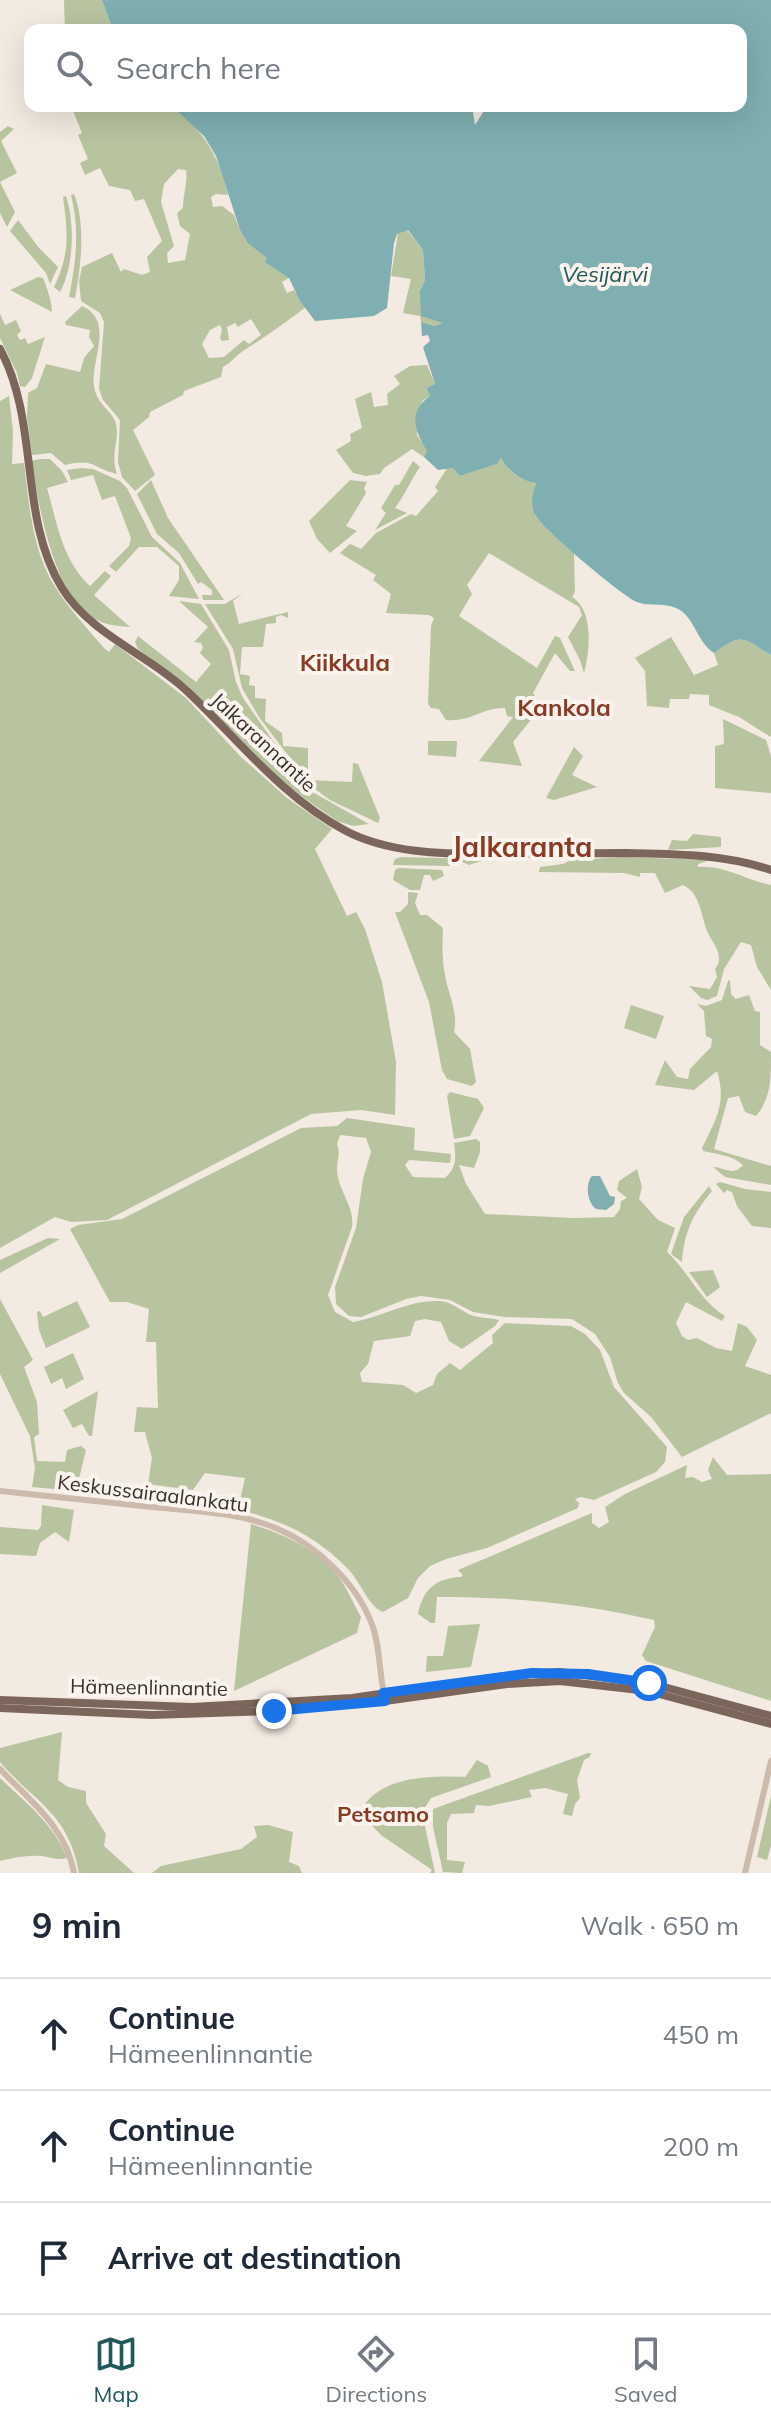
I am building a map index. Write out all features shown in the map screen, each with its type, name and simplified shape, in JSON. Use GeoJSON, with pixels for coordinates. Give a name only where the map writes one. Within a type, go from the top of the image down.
{"type":"FeatureCollection","features":[{"type":"Feature","properties":{"kind":"main road","name":"Jalkarannantie"},"geometry":{"type":"LineString","coordinates":[[0,349],[19,396],[41,536],[62,587],[87,618],[185,688],[272,778],[321,815],[360,837],[414,850],[464,854],[697,854],[771,870]]}},
{"type":"Feature","properties":{"kind":"main road","name":"Hämeenlinnantie"},"geometry":{"type":"LineString","coordinates":[[0,1700],[192,1707],[384,1697],[532,1673],[588,1674],[649,1683],[771,1716]]}},
{"type":"Feature","properties":{"kind":"main road","name":"Hämeenlinnantie"},"geometry":{"type":"LineString","coordinates":[[0,1708],[193,1715],[507,1684],[586,1682],[648,1691],[771,1724]]}},
{"type":"Feature","properties":{"kind":"street","name":"Keskussairaalankatu"},"geometry":{"type":"LineString","coordinates":[[0,1491],[190,1511],[247,1519],[278,1529],[305,1544],[341,1575],[355,1593],[373,1628],[384,1697]]}},
{"type":"Feature","properties":{"kind":"street"},"geometry":{"type":"LineString","coordinates":[[745,1873],[771,1761]]}},
{"type":"Feature","properties":{"kind":"street"},"geometry":{"type":"LineString","coordinates":[[0,1769],[48,1816],[64,1840],[74,1873]]}},
{"type":"Feature","properties":{"kind":"green space"},"geometry":{"type":"Polygon","coordinates":[[[64,0],[102,0],[111,24],[65,24],[64,0]]]}},
{"type":"Feature","properties":{"kind":"green space"},"geometry":{"type":"Polygon","coordinates":[[[73,112],[181,112],[205,139],[220,170],[228,195],[211,197],[213,207],[222,206],[234,215],[248,240],[289,278],[282,282],[287,293],[294,290],[306,307],[223,367],[221,377],[184,391],[183,395],[150,412],[149,417],[133,430],[155,475],[135,491],[122,477],[118,462],[120,420],[103,400],[99,389],[104,322],[100,313],[81,301],[79,281],[82,267],[112,253],[121,272],[124,269],[142,275],[150,272],[147,257],[162,241],[144,199],[135,201],[130,190],[109,186],[100,168],[85,175],[80,163],[88,159],[78,135],[82,133],[73,112]],[[178,169],[164,184],[161,202],[174,246],[167,253],[168,263],[185,260],[190,234],[180,226],[177,213],[183,208],[186,170],[178,169]],[[251,319],[238,327],[235,323],[227,327],[229,340],[222,341],[220,338],[220,325],[210,330],[202,344],[209,358],[224,357],[244,340],[249,344],[261,335],[251,319]]]}},
{"type":"Feature","properties":{"kind":"green space"},"geometry":{"type":"Polygon","coordinates":[[[8,126],[14,129],[1,141],[17,173],[0,182],[0,132],[8,126]]]}},
{"type":"Feature","properties":{"kind":"green space"},"geometry":{"type":"Polygon","coordinates":[[[0,182],[15,212],[7,227],[0,213],[0,182]]]}},
{"type":"Feature","properties":{"kind":"green space"},"geometry":{"type":"Polygon","coordinates":[[[74,194],[81,232],[75,298],[69,297],[76,246],[71,195],[74,194]]]}},
{"type":"Feature","properties":{"kind":"green space"},"geometry":{"type":"Polygon","coordinates":[[[66,196],[72,245],[60,292],[54,287],[65,254],[67,233],[63,197],[66,196]]]}},
{"type":"Feature","properties":{"kind":"green space"},"geometry":{"type":"Polygon","coordinates":[[[18,220],[58,267],[50,284],[46,273],[10,231],[18,220]]]}},
{"type":"Feature","properties":{"kind":"green space"},"geometry":{"type":"Polygon","coordinates":[[[407,230],[423,250],[425,280],[420,291],[445,323],[435,326],[421,322],[420,316],[403,313],[411,279],[391,276],[398,233],[407,230]]]}},
{"type":"Feature","properties":{"kind":"green space"},"geometry":{"type":"Polygon","coordinates":[[[38,277],[45,282],[52,312],[10,290],[38,277]]]}},
{"type":"Feature","properties":{"kind":"green space"},"geometry":{"type":"Polygon","coordinates":[[[82,306],[92,313],[100,331],[94,386],[98,398],[116,424],[114,460],[117,474],[88,463],[65,465],[51,453],[32,455],[27,417],[28,393],[37,388],[46,364],[80,372],[84,358],[94,346],[89,337],[90,330],[66,325],[65,322],[82,306]]]}},
{"type":"Feature","properties":{"kind":"green space"},"geometry":{"type":"Polygon","coordinates":[[[0,314],[5,325],[16,320],[21,331],[17,335],[20,340],[25,338],[28,344],[45,337],[32,378],[25,387],[20,386],[0,338],[0,314]]]}},
{"type":"Feature","properties":{"kind":"green space"},"geometry":{"type":"Polygon","coordinates":[[[427,365],[435,384],[430,396],[422,401],[417,435],[428,451],[424,457],[412,449],[380,474],[366,476],[353,473],[336,450],[351,441],[350,434],[362,428],[355,399],[371,392],[374,407],[388,405],[387,394],[400,384],[394,376],[410,366],[427,365]]]}},
{"type":"Feature","properties":{"kind":"green space"},"geometry":{"type":"Polygon","coordinates":[[[9,396],[13,431],[12,464],[24,463],[36,541],[47,571],[65,602],[105,649],[109,652],[115,644],[186,698],[241,757],[287,798],[332,829],[315,849],[347,916],[356,912],[365,929],[382,982],[396,1062],[395,1115],[361,1110],[311,1114],[107,1220],[71,1222],[55,1217],[0,1248],[0,401],[9,396]]]}},
{"type":"Feature","properties":{"kind":"green space"},"geometry":{"type":"Polygon","coordinates":[[[501,458],[516,475],[538,482],[535,516],[574,553],[575,592],[572,597],[584,611],[588,632],[584,673],[568,637],[582,615],[579,607],[489,553],[467,585],[472,594],[459,616],[537,668],[555,636],[560,638],[575,671],[570,671],[555,653],[533,693],[542,706],[513,742],[522,766],[479,761],[513,717],[507,716],[505,708],[446,720],[439,709],[431,708],[428,704],[431,626],[434,618],[429,615],[386,613],[391,594],[373,580],[376,575],[340,553],[350,544],[361,549],[376,533],[411,514],[416,516],[438,491],[435,487],[448,467],[460,476],[497,464],[501,458]]]}},
{"type":"Feature","properties":{"kind":"green space"},"geometry":{"type":"Polygon","coordinates":[[[50,459],[68,482],[47,488],[62,540],[73,565],[90,586],[105,571],[111,576],[94,595],[130,627],[95,619],[81,608],[68,591],[50,548],[38,500],[31,461],[50,459]]]}},
{"type":"Feature","properties":{"kind":"green space"},"geometry":{"type":"Polygon","coordinates":[[[413,461],[420,467],[395,508],[407,513],[375,530],[386,513],[381,508],[413,461]]]}},
{"type":"Feature","properties":{"kind":"green space"},"geometry":{"type":"Polygon","coordinates":[[[93,469],[120,481],[127,488],[152,537],[180,563],[199,599],[169,596],[179,580],[179,566],[157,547],[139,547],[116,572],[109,566],[129,546],[131,538],[115,496],[102,500],[93,475],[71,480],[67,470],[93,469]]]}},
{"type":"Feature","properties":{"kind":"green space"},"geometry":{"type":"Polygon","coordinates":[[[151,480],[168,518],[224,600],[203,600],[202,595],[212,595],[212,590],[201,582],[198,584],[179,553],[157,534],[137,494],[151,480]]]}},
{"type":"Feature","properties":{"kind":"green space"},"geometry":{"type":"Polygon","coordinates":[[[350,480],[367,482],[364,488],[366,493],[346,526],[357,531],[330,553],[317,539],[309,521],[350,480]]]}},
{"type":"Feature","properties":{"kind":"green space"},"geometry":{"type":"Polygon","coordinates":[[[243,593],[233,601],[239,624],[288,612],[288,618],[281,615],[276,617],[276,623],[266,624],[263,647],[242,647],[240,674],[250,676],[249,685],[255,686],[255,698],[266,699],[265,721],[282,733],[283,746],[308,748],[308,780],[352,782],[353,763],[358,764],[380,818],[378,823],[330,800],[311,786],[259,717],[242,688],[233,649],[205,604],[225,604],[243,593]]]}},
{"type":"Feature","properties":{"kind":"green space"},"geometry":{"type":"Polygon","coordinates":[[[179,601],[201,604],[229,650],[243,698],[307,789],[369,824],[353,826],[337,821],[304,798],[282,781],[187,685],[138,649],[135,642],[138,636],[196,682],[211,664],[200,653],[203,648],[201,643],[194,642],[208,627],[179,601]]]}},
{"type":"Feature","properties":{"kind":"green space"},"geometry":{"type":"Polygon","coordinates":[[[671,637],[694,675],[718,665],[714,653],[737,640],[748,641],[771,655],[771,737],[739,717],[709,705],[709,695],[690,694],[689,699],[670,699],[669,708],[647,706],[645,671],[635,658],[671,637]]]}},
{"type":"Feature","properties":{"kind":"green space"},"geometry":{"type":"Polygon","coordinates":[[[723,719],[766,740],[771,756],[771,793],[715,788],[715,746],[724,744],[723,719]]]}},
{"type":"Feature","properties":{"kind":"green space"},"geometry":{"type":"Polygon","coordinates":[[[428,741],[457,741],[456,757],[428,755],[428,741]]]}},
{"type":"Feature","properties":{"kind":"green space"},"geometry":{"type":"Polygon","coordinates":[[[574,747],[583,756],[572,775],[597,787],[554,800],[546,798],[574,747]]]}},
{"type":"Feature","properties":{"kind":"green space"},"geometry":{"type":"Polygon","coordinates":[[[693,834],[721,837],[721,847],[668,850],[672,840],[687,841],[693,834]]]}},
{"type":"Feature","properties":{"kind":"green space"},"geometry":{"type":"Polygon","coordinates":[[[624,857],[710,860],[698,864],[698,867],[726,870],[771,885],[771,990],[757,967],[751,945],[741,942],[724,969],[717,996],[707,1000],[701,998],[689,986],[710,989],[717,977],[715,969],[719,957],[696,898],[683,885],[665,893],[655,873],[640,873],[640,877],[624,873],[539,872],[540,867],[571,860],[624,857]]]}},
{"type":"Feature","properties":{"kind":"green space"},"geometry":{"type":"Polygon","coordinates":[[[395,859],[481,861],[453,866],[393,865],[395,859]]]}},
{"type":"Feature","properties":{"kind":"green space"},"geometry":{"type":"Polygon","coordinates":[[[395,870],[442,870],[444,876],[433,881],[430,875],[424,875],[420,890],[410,890],[393,880],[395,870]]]}},
{"type":"Feature","properties":{"kind":"green space"},"geometry":{"type":"Polygon","coordinates":[[[408,892],[418,893],[415,903],[420,915],[427,915],[443,928],[444,967],[454,1012],[454,1032],[470,1049],[476,1082],[472,1086],[447,1079],[442,1070],[429,1002],[395,912],[400,912],[408,904],[408,892]]]}},
{"type":"Feature","properties":{"kind":"green space"},"geometry":{"type":"Polygon","coordinates":[[[730,980],[731,994],[736,999],[749,995],[755,1011],[760,1012],[760,1045],[771,1052],[770,1079],[765,1102],[756,1116],[745,1112],[739,1096],[728,1098],[714,1149],[771,1166],[771,1185],[725,1177],[713,1167],[732,1171],[743,1165],[729,1157],[703,1151],[720,1102],[717,1071],[694,1090],[655,1085],[665,1060],[677,1077],[688,1079],[690,1069],[711,1047],[712,1039],[706,1036],[704,1011],[697,1004],[706,1006],[722,1000],[730,980]]]}},
{"type":"Feature","properties":{"kind":"green space"},"geometry":{"type":"Polygon","coordinates":[[[631,1005],[664,1016],[656,1039],[624,1028],[631,1005]]]}},
{"type":"Feature","properties":{"kind":"green space"},"geometry":{"type":"Polygon","coordinates":[[[450,1092],[478,1099],[484,1108],[470,1136],[454,1139],[447,1096],[450,1092]]]}},
{"type":"Feature","properties":{"kind":"green space"},"geometry":{"type":"Polygon","coordinates":[[[347,1118],[415,1128],[414,1150],[451,1154],[450,1163],[409,1160],[405,1165],[413,1177],[445,1178],[455,1162],[454,1143],[476,1139],[480,1142],[480,1152],[474,1168],[459,1165],[466,1184],[485,1214],[614,1217],[621,1201],[627,1198],[617,1190],[619,1181],[637,1169],[642,1187],[639,1199],[658,1220],[675,1228],[667,1252],[708,1302],[725,1316],[722,1321],[686,1302],[676,1323],[682,1336],[732,1351],[738,1323],[747,1327],[757,1340],[745,1366],[771,1375],[771,1413],[682,1457],[651,1417],[624,1393],[610,1357],[595,1334],[572,1319],[504,1317],[473,1312],[450,1300],[421,1296],[361,1317],[349,1316],[336,1304],[335,1287],[356,1228],[363,1179],[371,1152],[366,1138],[340,1135],[337,1144],[338,1178],[349,1205],[352,1227],[328,1295],[335,1312],[353,1322],[417,1303],[439,1301],[474,1316],[499,1320],[462,1349],[449,1341],[441,1322],[415,1321],[410,1336],[374,1341],[368,1364],[360,1373],[362,1382],[403,1385],[416,1393],[433,1385],[437,1374],[450,1363],[460,1370],[493,1343],[492,1335],[505,1323],[571,1326],[585,1334],[600,1350],[614,1387],[667,1447],[665,1462],[656,1472],[594,1500],[575,1499],[579,1503],[578,1508],[487,1548],[430,1566],[418,1578],[408,1598],[383,1612],[373,1604],[348,1569],[322,1546],[284,1525],[238,1509],[245,1478],[205,1473],[193,1490],[148,1484],[152,1458],[145,1432],[134,1432],[137,1407],[158,1408],[156,1342],[146,1342],[149,1309],[127,1302],[110,1302],[70,1229],[78,1225],[122,1219],[301,1128],[337,1126],[347,1118]]]}},
{"type":"Feature","properties":{"kind":"green space"},"geometry":{"type":"Polygon","coordinates":[[[720,1182],[771,1192],[771,1228],[752,1226],[737,1206],[732,1192],[727,1190],[724,1193],[716,1184],[720,1182]]]}},
{"type":"Feature","properties":{"kind":"green space"},"geometry":{"type":"Polygon","coordinates":[[[709,1186],[712,1191],[687,1232],[682,1262],[671,1254],[684,1217],[709,1186]]]}},
{"type":"Feature","properties":{"kind":"green space"},"geometry":{"type":"Polygon","coordinates":[[[48,1238],[60,1239],[0,1273],[0,1260],[48,1238]]]}},
{"type":"Feature","properties":{"kind":"green space"},"geometry":{"type":"Polygon","coordinates":[[[713,1270],[720,1287],[707,1297],[689,1272],[713,1270]]]}},
{"type":"Feature","properties":{"kind":"green space"},"geometry":{"type":"Polygon","coordinates":[[[0,1299],[33,1360],[24,1367],[37,1402],[39,1434],[34,1437],[37,1461],[65,1462],[67,1450],[81,1446],[86,1450],[76,1491],[32,1487],[35,1468],[30,1436],[0,1374],[0,1299]]]}},
{"type":"Feature","properties":{"kind":"green space"},"geometry":{"type":"Polygon","coordinates":[[[77,1301],[90,1327],[46,1348],[39,1330],[37,1312],[40,1311],[43,1317],[77,1301]]]}},
{"type":"Feature","properties":{"kind":"green space"},"geometry":{"type":"Polygon","coordinates":[[[73,1353],[84,1379],[66,1389],[62,1378],[51,1384],[44,1367],[73,1353]]]}},
{"type":"Feature","properties":{"kind":"green space"},"geometry":{"type":"Polygon","coordinates":[[[98,1391],[92,1436],[89,1436],[82,1424],[73,1428],[63,1410],[98,1391]]]}},
{"type":"Feature","properties":{"kind":"green space"},"geometry":{"type":"Polygon","coordinates":[[[713,1457],[727,1475],[771,1474],[771,1701],[646,1661],[642,1655],[655,1627],[654,1620],[573,1605],[466,1597],[437,1597],[435,1623],[418,1614],[423,1598],[432,1586],[461,1577],[463,1575],[458,1570],[592,1513],[592,1523],[599,1528],[609,1522],[605,1507],[625,1494],[687,1465],[685,1478],[693,1477],[702,1482],[712,1479],[708,1470],[713,1457]]]}},
{"type":"Feature","properties":{"kind":"green space"},"geometry":{"type":"Polygon","coordinates":[[[42,1505],[74,1510],[69,1542],[55,1532],[40,1543],[36,1556],[0,1554],[0,1527],[38,1530],[42,1505]]]}},
{"type":"Feature","properties":{"kind":"green space"},"geometry":{"type":"Polygon","coordinates":[[[251,1524],[288,1538],[322,1560],[340,1579],[361,1617],[357,1633],[234,1691],[251,1524]]]}},
{"type":"Feature","properties":{"kind":"green space"},"geometry":{"type":"Polygon","coordinates":[[[480,1624],[471,1667],[426,1672],[427,1656],[443,1656],[448,1626],[480,1624]]]}},
{"type":"Feature","properties":{"kind":"green space"},"geometry":{"type":"Polygon","coordinates":[[[62,1732],[58,1780],[68,1787],[86,1791],[86,1803],[106,1834],[104,1846],[134,1873],[79,1873],[74,1852],[58,1822],[0,1762],[0,1748],[62,1732]]]}},
{"type":"Feature","properties":{"kind":"green space"},"geometry":{"type":"Polygon","coordinates":[[[591,1753],[590,1757],[584,1760],[577,1780],[580,1798],[572,1816],[563,1814],[568,1794],[545,1788],[529,1790],[532,1797],[489,1806],[476,1805],[474,1813],[451,1814],[447,1823],[447,1860],[465,1862],[462,1873],[443,1872],[433,1827],[433,1809],[591,1753]]]}},
{"type":"Feature","properties":{"kind":"green space"},"geometry":{"type":"Polygon","coordinates":[[[477,1760],[488,1766],[491,1777],[431,1798],[422,1812],[435,1873],[430,1873],[432,1870],[381,1835],[360,1813],[378,1791],[391,1785],[421,1778],[465,1777],[477,1760]]]}},
{"type":"Feature","properties":{"kind":"green space"},"geometry":{"type":"Polygon","coordinates":[[[0,1778],[47,1825],[67,1858],[31,1856],[0,1861],[0,1778]]]}},
{"type":"Feature","properties":{"kind":"green space"},"geometry":{"type":"Polygon","coordinates":[[[771,1796],[771,1845],[767,1860],[757,1857],[771,1796]]]}},
{"type":"Feature","properties":{"kind":"green space"},"geometry":{"type":"Polygon","coordinates":[[[268,1825],[293,1832],[289,1862],[299,1866],[302,1873],[152,1873],[161,1866],[241,1849],[257,1837],[254,1826],[268,1825]]]}},
{"type":"Feature","properties":{"kind":"water","name":"Vesijärvi"},"geometry":{"type":"Polygon","coordinates":[[[102,0],[771,0],[771,655],[742,640],[731,642],[714,653],[678,609],[637,602],[615,587],[539,520],[532,505],[537,483],[516,475],[501,458],[497,464],[460,476],[453,468],[438,470],[424,457],[427,451],[415,422],[418,409],[430,396],[427,388],[435,384],[423,347],[430,341],[428,335],[422,336],[421,322],[435,326],[443,323],[421,316],[420,291],[425,280],[423,250],[408,230],[397,234],[387,308],[374,316],[315,321],[300,301],[289,278],[265,262],[267,258],[248,243],[240,230],[216,156],[204,136],[178,112],[473,112],[475,125],[483,112],[747,112],[747,24],[111,24],[102,0]]]}},
{"type":"Feature","properties":{"kind":"water"},"geometry":{"type":"Polygon","coordinates":[[[592,1176],[600,1176],[610,1196],[615,1197],[614,1204],[606,1210],[596,1209],[589,1198],[592,1176]]]}},
{"type":"Feature","properties":{"kind":"district","name":"Kiikkula"},"geometry":{"type":"Point","coordinates":[345,662]}},
{"type":"Feature","properties":{"kind":"district","name":"Kankola"},"geometry":{"type":"Point","coordinates":[564,707]}},
{"type":"Feature","properties":{"kind":"district","name":"Jalkaranta"},"geometry":{"type":"Point","coordinates":[522,846]}},
{"type":"Feature","properties":{"kind":"district","name":"Petsamo"},"geometry":{"type":"Point","coordinates":[383,1814]}},
{"type":"Feature","properties":{"kind":"route"},"geometry":{"type":"LineString","coordinates":[[274,1711],[385,1701],[383,1693],[532,1673],[588,1674],[649,1683]]}}]}
